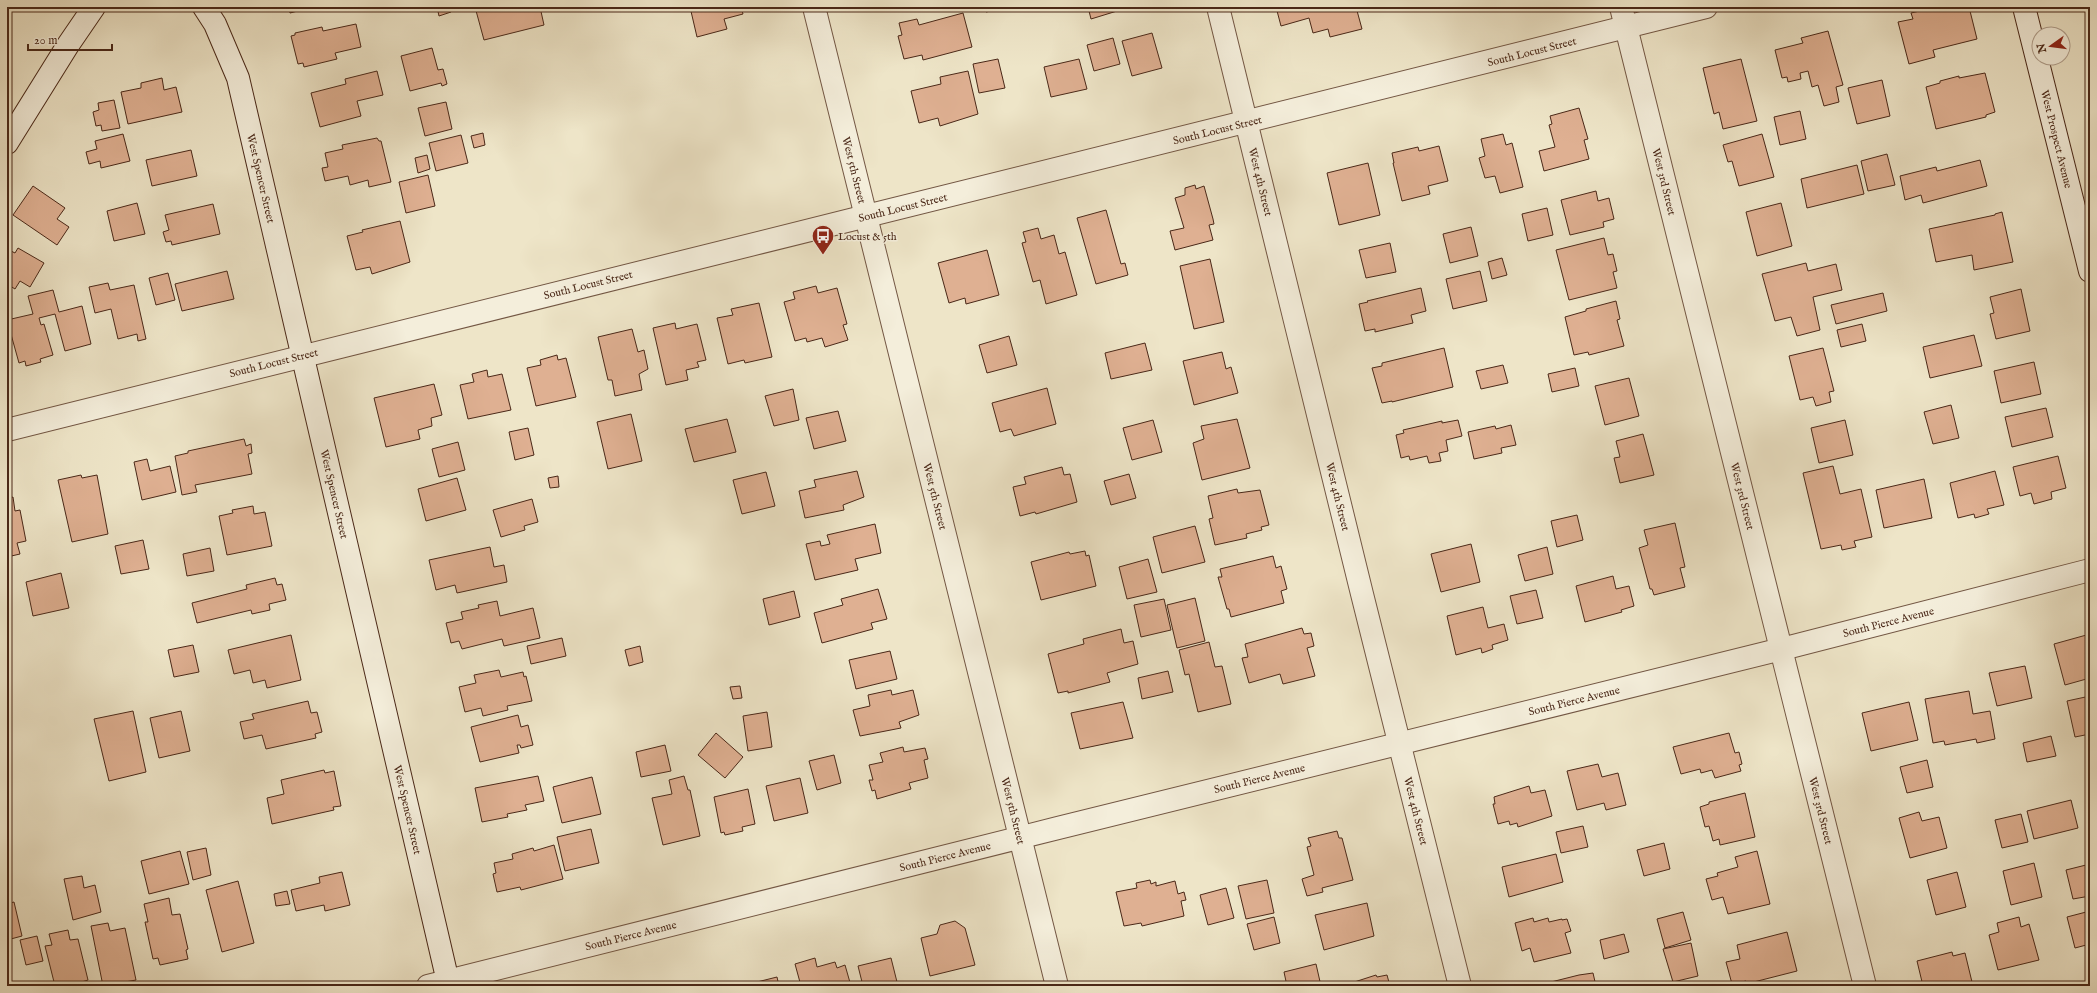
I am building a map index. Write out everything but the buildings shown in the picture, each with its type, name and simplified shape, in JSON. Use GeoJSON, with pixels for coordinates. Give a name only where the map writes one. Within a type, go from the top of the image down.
{"type":"FeatureCollection","features":[{"type":"Feature","properties":{"kind":"street"},"geometry":{"type":"LineString","coordinates":[[7,143],[68,45],[94,7]]}},
{"type":"Feature","properties":{"kind":"street","name":"West Spencer Street"},"geometry":{"type":"LineString","coordinates":[[204,7],[216,24],[238,78],[302,355],[442,984]]}},
{"type":"Feature","properties":{"kind":"street","name":"West 5th Street"},"geometry":{"type":"LineString","coordinates":[[814,7],[1057,986]]}},
{"type":"Feature","properties":{"kind":"street","name":"West 4th Street"},"geometry":{"type":"LineString","coordinates":[[1218,7],[1460,986]]}},
{"type":"Feature","properties":{"kind":"street","name":"South Locust Street"},"geometry":{"type":"LineString","coordinates":[[7,430],[302,355],[866,217],[1246,121],[1623,17],[1706,7]]}},
{"type":"Feature","properties":{"kind":"street","name":"West Prospect Avenue"},"geometry":{"type":"LineString","coordinates":[[2024,7],[2090,271]]}},
{"type":"Feature","properties":{"kind":"street","name":"West 3rd Street"},"geometry":{"type":"LineString","coordinates":[[1623,17],[1865,986]]}},
{"type":"Feature","properties":{"kind":"street","name":"South Pierce Avenue"},"geometry":{"type":"LineString","coordinates":[[442,984],[1020,838],[1782,649],[2090,570]]}},
{"type":"Feature","properties":{"kind":"place","name":"Locust & 5th"},"geometry":{"type":"Point","coordinates":[823,256]}}]}
